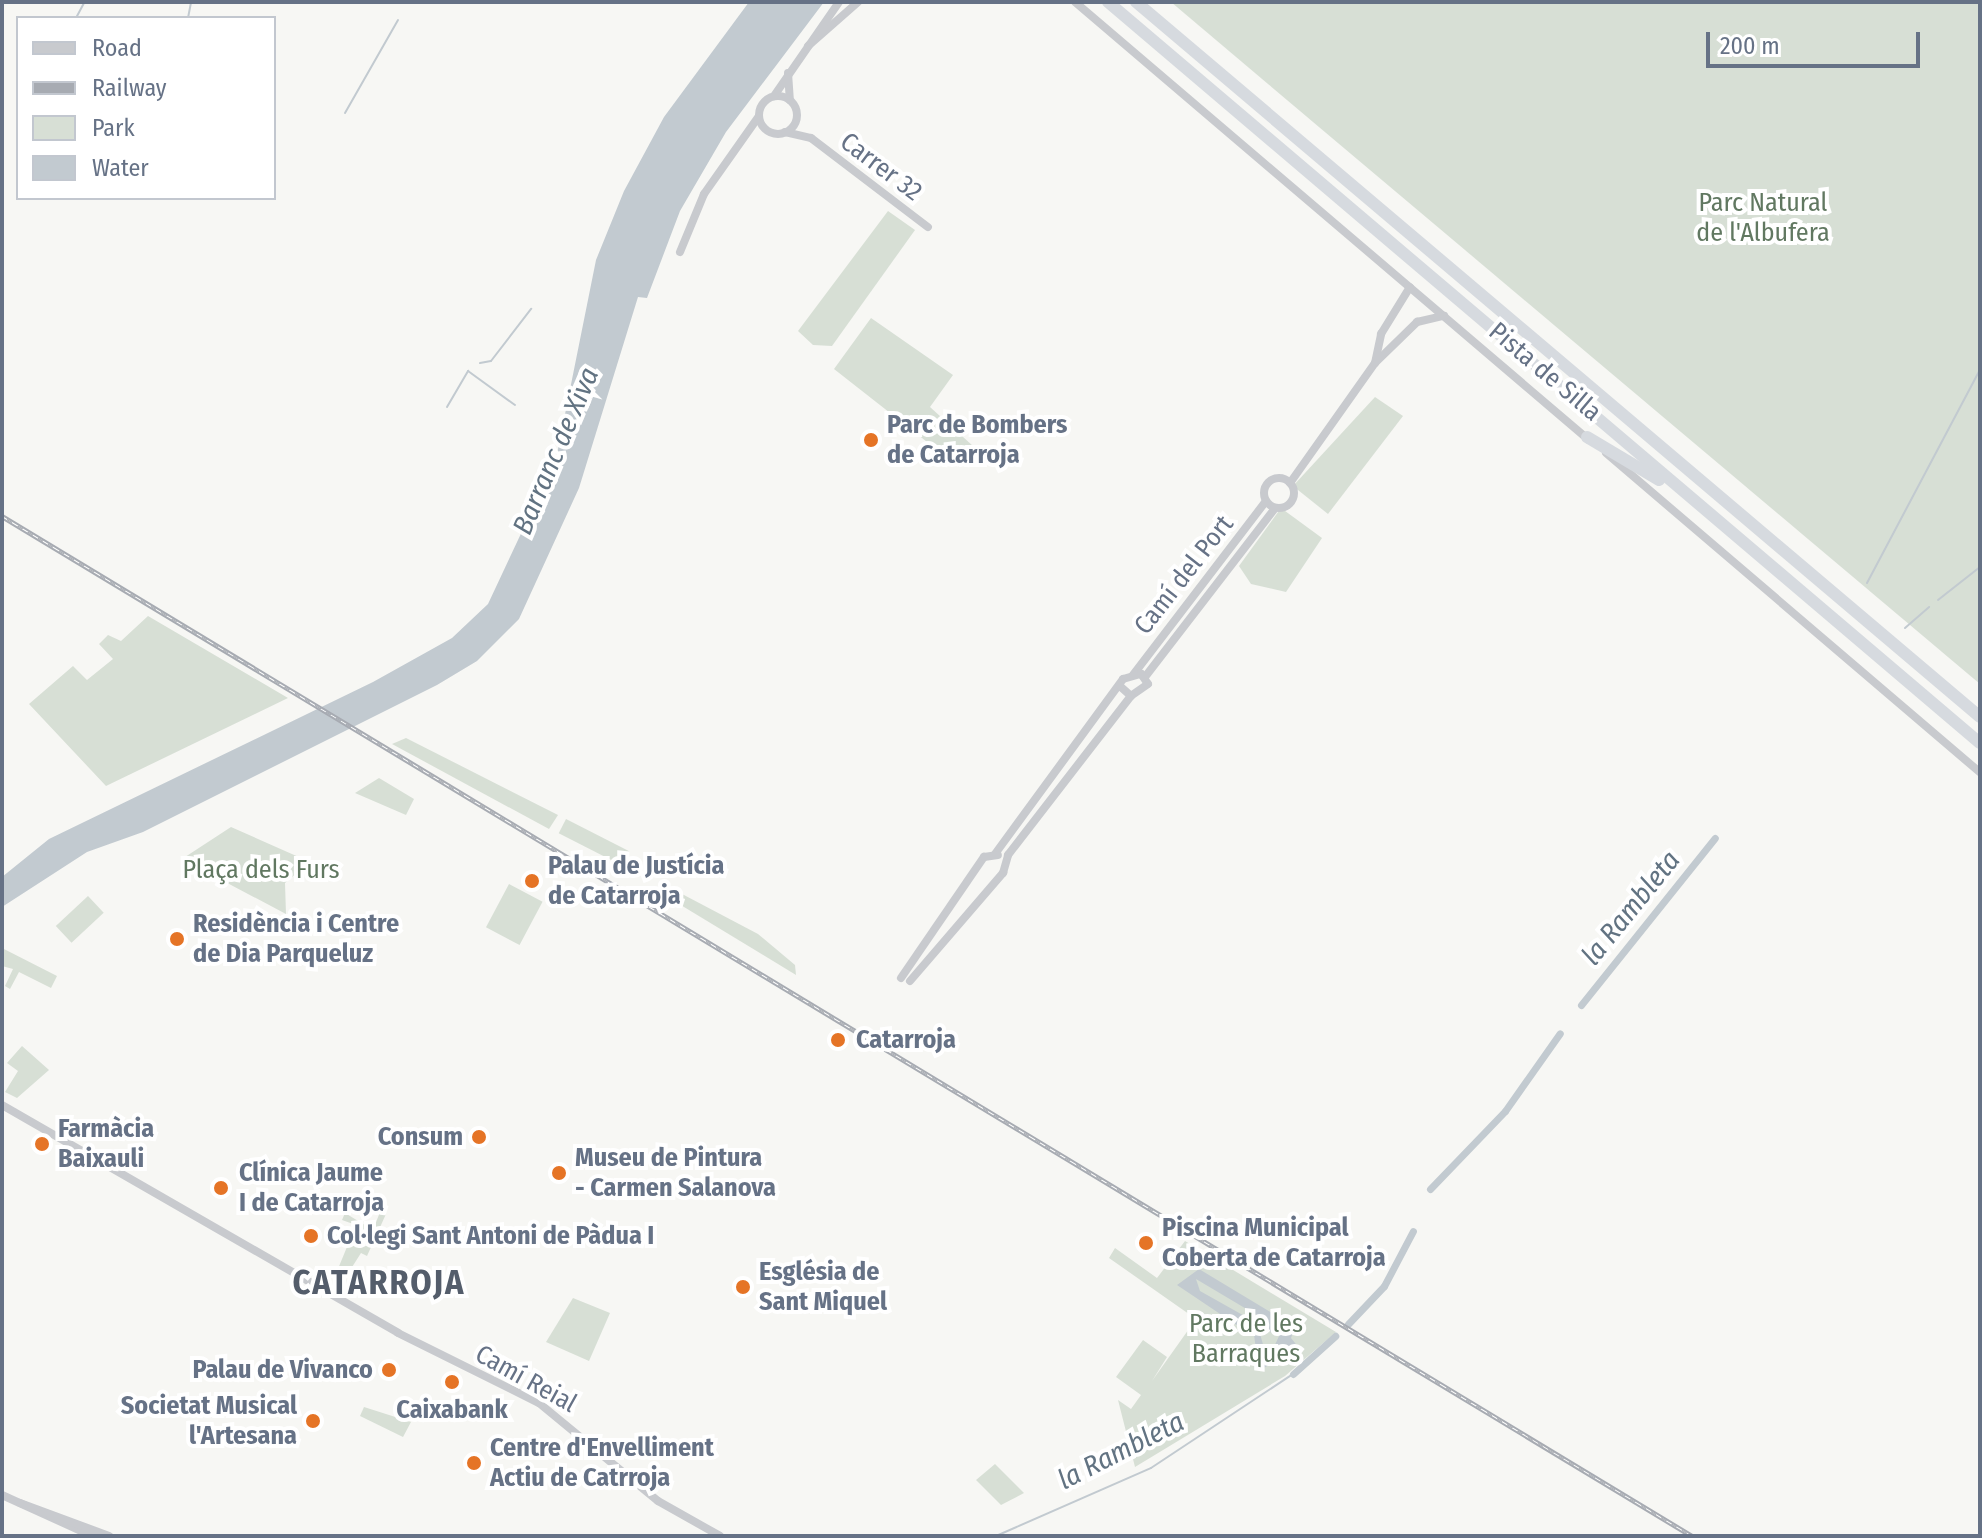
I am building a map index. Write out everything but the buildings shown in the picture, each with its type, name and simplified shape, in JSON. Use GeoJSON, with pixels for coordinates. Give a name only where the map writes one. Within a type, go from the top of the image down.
{"type":"FeatureCollection","features":[{"type":"Feature","properties":{"kind":"highway","name":"Pista de Silla"},"geometry":{"type":"LineString","coordinates":[[1108,2],[1980,743]]}},
{"type":"Feature","properties":{"kind":"highway","name":"Pista de Silla"},"geometry":{"type":"LineString","coordinates":[[1136,2],[1980,717]]}},
{"type":"Feature","properties":{"kind":"highway"},"geometry":{"type":"LineString","coordinates":[[1148,2],[1164,23]]}},
{"type":"Feature","properties":{"kind":"highway"},"geometry":{"type":"LineString","coordinates":[[1587,437],[1634,460],[1707,512]]}},
{"type":"Feature","properties":{"kind":"street"},"geometry":{"type":"LineString","coordinates":[[680,252],[732,147],[774,96],[793,61],[839,2]]}},
{"type":"Feature","properties":{"kind":"street"},"geometry":{"type":"LineString","coordinates":[[793,61],[858,2]]}},
{"type":"Feature","properties":{"kind":"street"},"geometry":{"type":"LineString","coordinates":[[1075,2],[1980,772]]}},
{"type":"Feature","properties":{"kind":"street"},"geometry":{"type":"LineString","coordinates":[[732,147],[766,130],[785,132],[797,118],[790,100],[788,73]]}},
{"type":"Feature","properties":{"kind":"street"},"geometry":{"type":"LineString","coordinates":[[774,96],[790,100]]}},
{"type":"Feature","properties":{"kind":"street"},"geometry":{"type":"LineString","coordinates":[[759,116],[766,130]]}},
{"type":"Feature","properties":{"kind":"street","name":"Carrer 32"},"geometry":{"type":"LineString","coordinates":[[797,118],[811,138],[928,227]]}},
{"type":"Feature","properties":{"kind":"street","name":"Carrer 32"},"geometry":{"type":"LineString","coordinates":[[785,132],[811,138]]}},
{"type":"Feature","properties":{"kind":"street"},"geometry":{"type":"LineString","coordinates":[[1375,363],[1381,334],[1410,287]]}},
{"type":"Feature","properties":{"kind":"street"},"geometry":{"type":"LineString","coordinates":[[1287,481],[1375,363],[1417,322],[1444,316]]}},
{"type":"Feature","properties":{"kind":"street","name":"Camí del Port"},"geometry":{"type":"LineString","coordinates":[[1120,686],[1133,675],[1266,501],[1267,483],[1287,481],[1291,503],[1275,508],[1145,677],[1145,691],[1131,696]]}},
{"type":"Feature","properties":{"kind":"street"},"geometry":{"type":"LineString","coordinates":[[1266,501],[1275,508]]}},
{"type":"Feature","properties":{"kind":"street"},"geometry":{"type":"LineString","coordinates":[[1133,675],[1145,677]]}},
{"type":"Feature","properties":{"kind":"street"},"geometry":{"type":"LineString","coordinates":[[1120,686],[1131,696],[1005,864],[906,980],[981,867],[995,854],[1120,686]]}},
{"type":"Feature","properties":{"kind":"street"},"geometry":{"type":"LineString","coordinates":[[995,854],[1005,864]]}},
{"type":"Feature","properties":{"kind":"street"},"geometry":{"type":"LineString","coordinates":[[981,867],[992,878]]}},
{"type":"Feature","properties":{"kind":"street","name":"Camí Reial"},"geometry":{"type":"LineString","coordinates":[[2,1105],[299,1277],[539,1403],[658,1501],[720,1536]]}},
{"type":"Feature","properties":{"kind":"street"},"geometry":{"type":"LineString","coordinates":[[2,1495],[92,1536]]}},
{"type":"Feature","properties":{"kind":"street"},"geometry":{"type":"LineString","coordinates":[[19,1503],[109,1536]]}},
{"type":"Feature","properties":{"kind":"green space","name":"Parc Natural de l'Albufera"},"geometry":{"type":"Polygon","coordinates":[[[1171,2],[1980,2],[1980,684],[1268,84],[1171,2]]]}},
{"type":"Feature","properties":{"kind":"green space"},"geometry":{"type":"Polygon","coordinates":[[[888,211],[915,230],[832,346],[813,345],[798,331],[888,211]]]}},
{"type":"Feature","properties":{"kind":"green space"},"geometry":{"type":"Polygon","coordinates":[[[871,318],[953,375],[930,407],[973,446],[959,467],[834,369],[871,318]]]}},
{"type":"Feature","properties":{"kind":"green space"},"geometry":{"type":"Polygon","coordinates":[[[1375,397],[1403,416],[1328,514],[1293,486],[1375,397]]]}},
{"type":"Feature","properties":{"kind":"green space"},"geometry":{"type":"Polygon","coordinates":[[[1281,508],[1322,538],[1286,592],[1251,584],[1239,566],[1281,508]]]}},
{"type":"Feature","properties":{"kind":"green space"},"geometry":{"type":"Polygon","coordinates":[[[148,616],[288,698],[106,786],[29,704],[73,666],[87,680],[113,659],[99,644],[108,635],[121,641],[148,616]]]}},
{"type":"Feature","properties":{"kind":"green space"},"geometry":{"type":"Polygon","coordinates":[[[406,738],[558,815],[549,829],[392,744],[406,738]]]}},
{"type":"Feature","properties":{"kind":"green space"},"geometry":{"type":"Polygon","coordinates":[[[379,778],[414,799],[406,815],[355,793],[379,778]]]}},
{"type":"Feature","properties":{"kind":"green space"},"geometry":{"type":"Polygon","coordinates":[[[566,819],[629,851],[622,865],[559,833],[566,819]]]}},
{"type":"Feature","properties":{"kind":"green space","name":"Plaça dels Furs"},"geometry":{"type":"Polygon","coordinates":[[[231,827],[310,862],[285,883],[286,914],[182,859],[231,827]]]}},
{"type":"Feature","properties":{"kind":"green space"},"geometry":{"type":"Polygon","coordinates":[[[509,884],[543,902],[520,945],[486,927],[509,884]]]}},
{"type":"Feature","properties":{"kind":"green space"},"geometry":{"type":"Polygon","coordinates":[[[665,885],[758,934],[795,965],[796,975],[656,890],[665,885]]]}},
{"type":"Feature","properties":{"kind":"green space"},"geometry":{"type":"Polygon","coordinates":[[[88,896],[104,913],[72,943],[56,926],[88,896]]]}},
{"type":"Feature","properties":{"kind":"green space"},"geometry":{"type":"Polygon","coordinates":[[[2,948],[57,976],[51,988],[19,972],[10,989],[5,986],[13,969],[2,966],[2,948]]]}},
{"type":"Feature","properties":{"kind":"green space"},"geometry":{"type":"Polygon","coordinates":[[[22,1046],[49,1070],[17,1098],[5,1092],[18,1071],[7,1063],[22,1046]]]}},
{"type":"Feature","properties":{"kind":"green space"},"geometry":{"type":"Polygon","coordinates":[[[380,1212],[386,1214],[367,1256],[361,1253],[340,1286],[333,1281],[356,1225],[342,1220],[345,1213],[373,1230],[380,1212]]]}},
{"type":"Feature","properties":{"kind":"green space","name":"Parc de les Barraques"},"geometry":{"type":"Polygon","coordinates":[[[1185,1241],[1336,1332],[1285,1376],[1135,1467],[1118,1400],[1131,1409],[1141,1395],[1116,1377],[1143,1340],[1167,1357],[1152,1381],[1196,1319],[1109,1258],[1115,1248],[1157,1278],[1185,1241]]]}},
{"type":"Feature","properties":{"kind":"green space"},"geometry":{"type":"Polygon","coordinates":[[[573,1298],[610,1313],[589,1361],[546,1342],[573,1298]]]}},
{"type":"Feature","properties":{"kind":"green space"},"geometry":{"type":"Polygon","coordinates":[[[364,1407],[411,1422],[403,1437],[360,1416],[364,1407]]]}},
{"type":"Feature","properties":{"kind":"green space"},"geometry":{"type":"Polygon","coordinates":[[[995,1464],[1024,1493],[1001,1505],[976,1480],[995,1464]]]}},
{"type":"Feature","properties":{"kind":"water"},"geometry":{"type":"Polygon","coordinates":[[[749,2],[824,2],[726,132],[680,211],[647,298],[638,297],[579,488],[519,619],[477,661],[437,685],[143,832],[87,852],[2,907],[2,877],[49,839],[373,682],[452,638],[488,604],[556,459],[596,260],[624,191],[664,117],[749,2]]]}},
{"type":"Feature","properties":{"kind":"water"},"geometry":{"type":"Polygon","coordinates":[[[1199,1269],[1295,1327],[1291,1338],[1299,1348],[1262,1369],[1251,1358],[1257,1356],[1253,1328],[1241,1328],[1177,1285],[1199,1269]],[[1196,1279],[1200,1291],[1257,1323],[1264,1348],[1273,1349],[1280,1334],[1271,1333],[1265,1320],[1196,1279]]]}},
{"type":"Feature","properties":{"kind":"waterway"},"geometry":{"type":"LineString","coordinates":[[188,16],[191,2]]}},
{"type":"Feature","properties":{"kind":"waterway"},"geometry":{"type":"LineString","coordinates":[[77,16],[84,3]]}},
{"type":"Feature","properties":{"kind":"waterway"},"geometry":{"type":"LineString","coordinates":[[345,113],[398,20]]}},
{"type":"Feature","properties":{"kind":"waterway"},"geometry":{"type":"LineString","coordinates":[[480,363],[491,361],[531,309]]}},
{"type":"Feature","properties":{"kind":"waterway"},"geometry":{"type":"LineString","coordinates":[[1867,583],[1980,370]]}},
{"type":"Feature","properties":{"kind":"waterway"},"geometry":{"type":"LineString","coordinates":[[468,371],[515,405]]}},
{"type":"Feature","properties":{"kind":"waterway"},"geometry":{"type":"LineString","coordinates":[[447,407],[468,371]]}},
{"type":"Feature","properties":{"kind":"waterway","name":"la Rambleta"},"geometry":{"type":"LineString","coordinates":[[1938,600],[1980,567]]}},
{"type":"Feature","properties":{"kind":"waterway","name":"la Rambleta"},"geometry":{"type":"LineString","coordinates":[[1905,628],[1929,607]]}},
{"type":"Feature","properties":{"kind":"waterway","name":"la Rambleta"},"geometry":{"type":"LineString","coordinates":[[1581,1005],[1715,838]]}},
{"type":"Feature","properties":{"kind":"waterway","name":"la Rambleta"},"geometry":{"type":"LineString","coordinates":[[1430,1189],[1505,1111],[1560,1033]]}},
{"type":"Feature","properties":{"kind":"waterway","name":"la Rambleta"},"geometry":{"type":"LineString","coordinates":[[1348,1324],[1384,1286],[1413,1231]]}},
{"type":"Feature","properties":{"kind":"waterway","name":"la Rambleta"},"geometry":{"type":"LineString","coordinates":[[1293,1374],[1335,1336]]}},
{"type":"Feature","properties":{"kind":"waterway","name":"la Rambleta"},"geometry":{"type":"LineString","coordinates":[[996,1536],[1151,1468],[1293,1374]]}},
{"type":"Feature","properties":{"kind":"railway"},"geometry":{"type":"LineString","coordinates":[[2,516],[1692,1536]]}},
{"type":"Feature","properties":{"kind":"place","name":"Parc de Bombers de Catarroja"},"geometry":{"type":"Point","coordinates":[871,440]}},
{"type":"Feature","properties":{"kind":"place","name":"Palau de Justícia de Catarroja"},"geometry":{"type":"Point","coordinates":[532,881]}},
{"type":"Feature","properties":{"kind":"place","name":"Residència i Centre de Dia Parqueluz"},"geometry":{"type":"Point","coordinates":[177,939]}},
{"type":"Feature","properties":{"kind":"place","name":"Catarroja"},"geometry":{"type":"Point","coordinates":[838,1040]}},
{"type":"Feature","properties":{"kind":"place","name":"Consum"},"geometry":{"type":"Point","coordinates":[479,1137]}},
{"type":"Feature","properties":{"kind":"place","name":"Farmàcia Baixauli"},"geometry":{"type":"Point","coordinates":[42,1144]}},
{"type":"Feature","properties":{"kind":"place","name":"Museu de Pintura - Carmen Salanova"},"geometry":{"type":"Point","coordinates":[559,1173]}},
{"type":"Feature","properties":{"kind":"place","name":"Clínica Jaume I de Catarroja"},"geometry":{"type":"Point","coordinates":[221,1188]}},
{"type":"Feature","properties":{"kind":"place","name":"Col·legi Sant Antoni de Pàdua I"},"geometry":{"type":"Point","coordinates":[311,1236]}},
{"type":"Feature","properties":{"kind":"place","name":"Piscina Municipal Coberta de Catarroja"},"geometry":{"type":"Point","coordinates":[1146,1243]}},
{"type":"Feature","properties":{"kind":"place","name":"Església de Sant Miquel"},"geometry":{"type":"Point","coordinates":[743,1287]}},
{"type":"Feature","properties":{"kind":"place","name":"Palau de Vivanco"},"geometry":{"type":"Point","coordinates":[389,1370]}},
{"type":"Feature","properties":{"kind":"place","name":"Caixabank"},"geometry":{"type":"Point","coordinates":[452,1382]}},
{"type":"Feature","properties":{"kind":"place","name":"Societat Musical l'Artesana"},"geometry":{"type":"Point","coordinates":[313,1421]}},
{"type":"Feature","properties":{"kind":"place","name":"Centre d'Envelliment Actiu de Catrroja"},"geometry":{"type":"Point","coordinates":[474,1463]}},
{"type":"Feature","properties":{"kind":"district","name":"CATARROJA"},"geometry":{"type":"Point","coordinates":[379,1283]}},
{"type":"Feature","properties":{"kind":"water label","name":"Barranc de Xiva"},"geometry":{"type":"Point","coordinates":[556,451]}}]}
